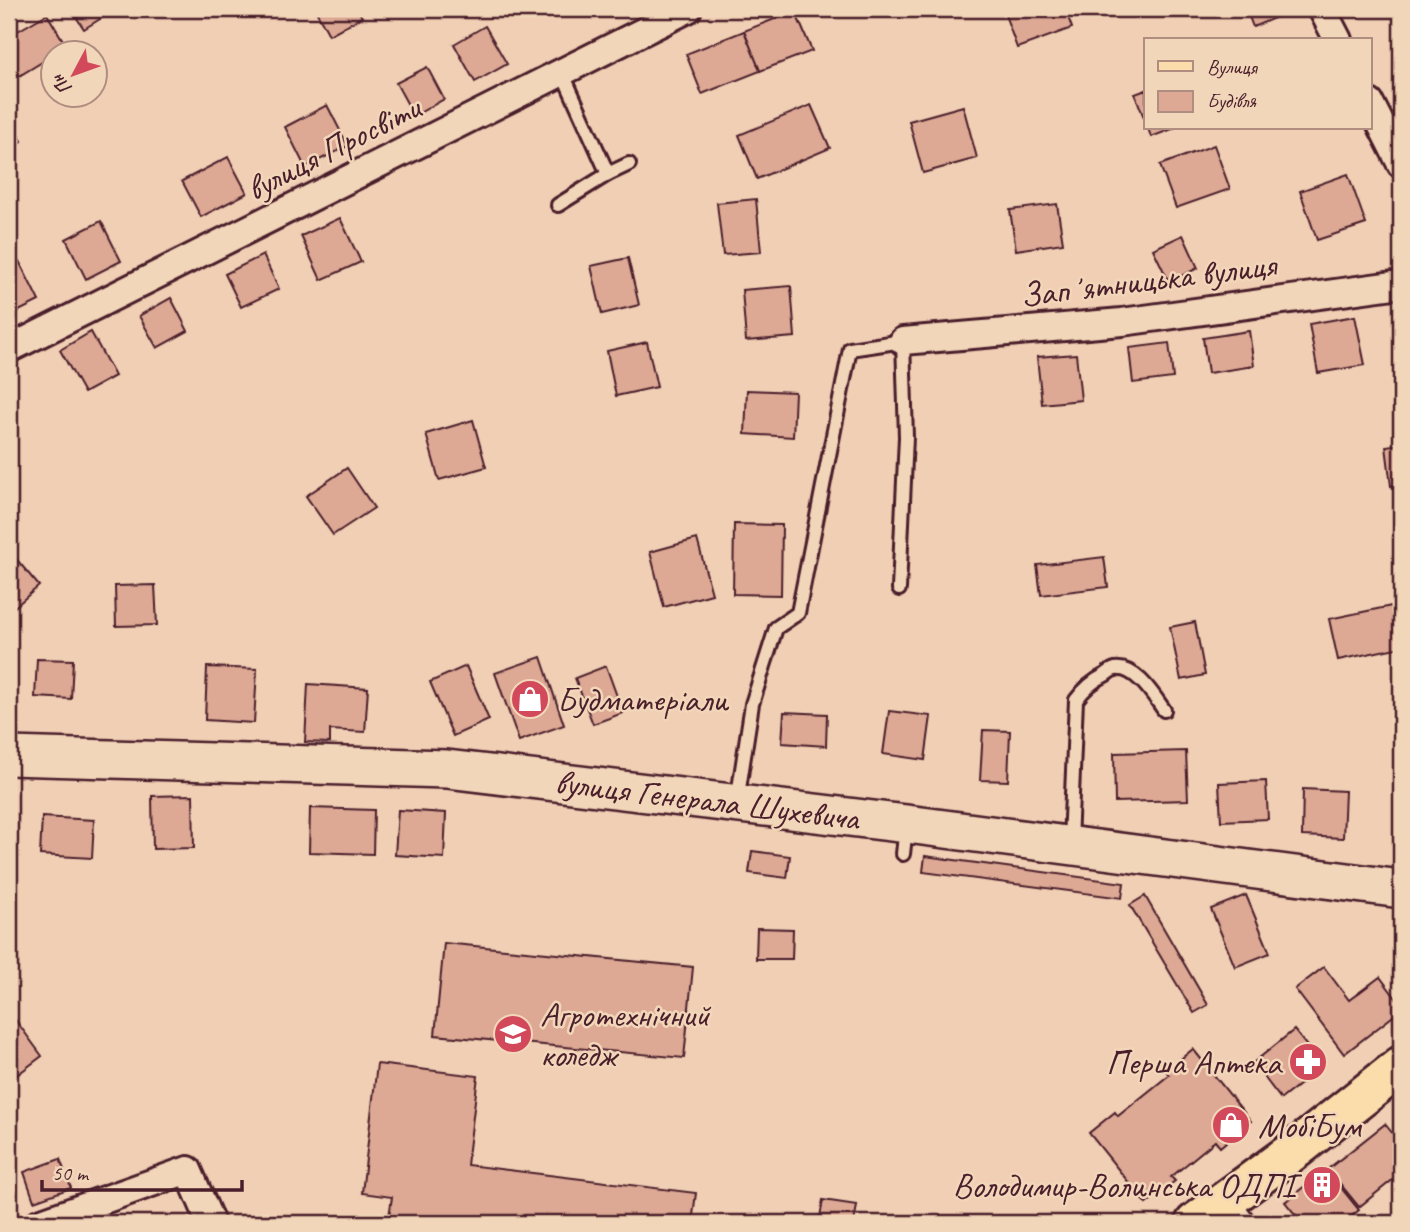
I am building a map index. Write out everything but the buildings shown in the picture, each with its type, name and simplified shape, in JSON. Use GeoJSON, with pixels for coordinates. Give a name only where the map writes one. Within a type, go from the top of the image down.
{"type":"FeatureCollection","features":[{"type":"Feature","properties":{"kind":"main road"},"geometry":{"type":"LineString","coordinates":[[1195,1223],[1240,1210],[1296,1149],[1401,1066]]}},
{"type":"Feature","properties":{"kind":"street","name":"вулиця Просвіти"},"geometry":{"type":"LineString","coordinates":[[9,349],[688,9]]}},
{"type":"Feature","properties":{"kind":"street"},"geometry":{"type":"LineString","coordinates":[[1321,9],[1337,38]]}},
{"type":"Feature","properties":{"kind":"street"},"geometry":{"type":"LineString","coordinates":[[1372,107],[1401,164]]}},
{"type":"Feature","properties":{"kind":"street","name":"Запʼятницька вулиця"},"geometry":{"type":"LineString","coordinates":[[903,341],[1122,322],[1401,285]]}},
{"type":"Feature","properties":{"kind":"street","name":"вулиця Генерала Шухевича"},"geometry":{"type":"LineString","coordinates":[[9,756],[447,769],[737,803],[905,839],[1069,846],[1401,889]]}},
{"type":"Feature","properties":{"kind":"street"},"geometry":{"type":"LineString","coordinates":[[39,1223],[188,1170],[212,1223]]}},
{"type":"Feature","properties":{"kind":"lane"},"geometry":{"type":"LineString","coordinates":[[562,72],[608,174]]}},
{"type":"Feature","properties":{"kind":"lane"},"geometry":{"type":"LineString","coordinates":[[558,205],[629,164]]}},
{"type":"Feature","properties":{"kind":"lane"},"geometry":{"type":"LineString","coordinates":[[737,803],[752,704],[772,640],[776,628],[797,613],[850,349],[903,341],[906,437],[900,589]]}},
{"type":"Feature","properties":{"kind":"lane"},"geometry":{"type":"LineString","coordinates":[[1069,846],[1076,700],[1096,679],[1115,669],[1130,672],[1151,690],[1164,710]]}},
{"type":"Feature","properties":{"kind":"place","name":"Будматеріали"},"geometry":{"type":"Point","coordinates":[530,699]}},
{"type":"Feature","properties":{"kind":"place","name":"Агротехнічний коледж"},"geometry":{"type":"Point","coordinates":[513,1034]}},
{"type":"Feature","properties":{"kind":"place","name":"Перша Аптека"},"geometry":{"type":"Point","coordinates":[1308,1062]}},
{"type":"Feature","properties":{"kind":"place","name":"МобіБум"},"geometry":{"type":"Point","coordinates":[1231,1125]}},
{"type":"Feature","properties":{"kind":"place","name":"Володимир-Волинська ОДПІ"},"geometry":{"type":"Point","coordinates":[1322,1185]}}]}
